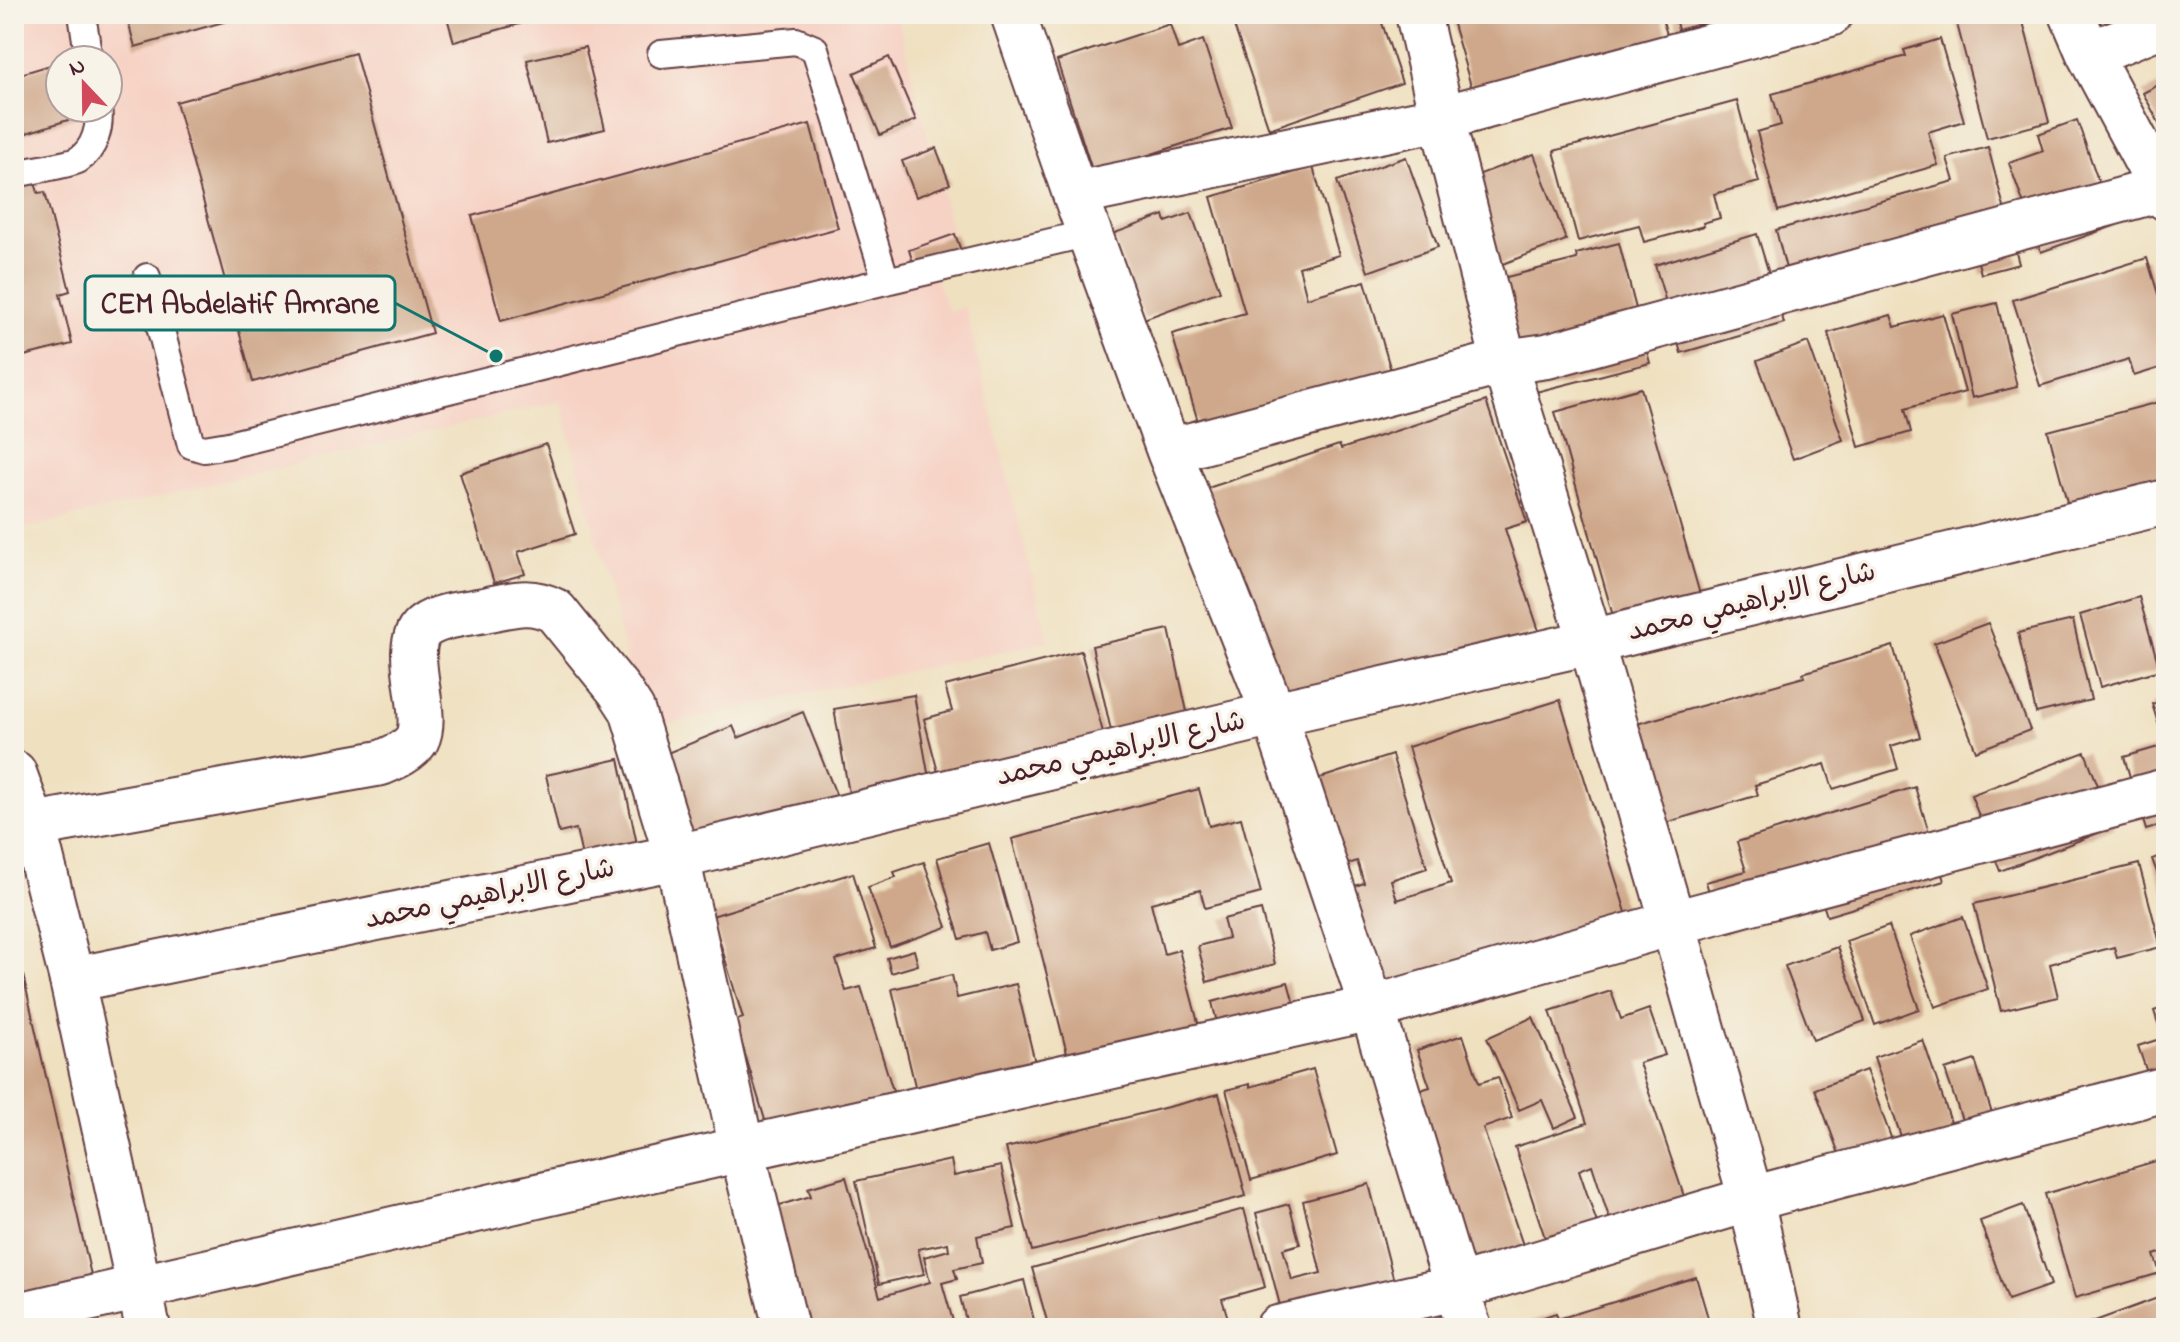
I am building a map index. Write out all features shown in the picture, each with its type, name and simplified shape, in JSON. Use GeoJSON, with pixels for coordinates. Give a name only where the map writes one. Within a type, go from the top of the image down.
{"type":"FeatureCollection","features":[{"type":"Feature","properties":{"kind":"street"},"geometry":{"type":"LineString","coordinates":[[1013,14],[1169,451],[1274,714],[1372,1008],[1462,1308]]}},
{"type":"Feature","properties":{"kind":"street"},"geometry":{"type":"LineString","coordinates":[[1418,14],[1504,362],[1591,642],[1673,923],[1751,1199],[1780,1328]]}},
{"type":"Feature","properties":{"kind":"street"},"geometry":{"type":"LineString","coordinates":[[1082,214],[1830,14]]}},
{"type":"Feature","properties":{"kind":"street"},"geometry":{"type":"LineString","coordinates":[[1169,451],[1504,362],[1547,356],[2164,193],[2089,54],[2072,14]]}},
{"type":"Feature","properties":{"kind":"street"},"geometry":{"type":"LineString","coordinates":[[2089,54],[2166,23]]}},
{"type":"Feature","properties":{"kind":"street","name":"شارع الابراهيمي محمد"},"geometry":{"type":"LineString","coordinates":[[72,980],[677,857],[1274,714],[1591,642],[2166,502]]}},
{"type":"Feature","properties":{"kind":"street"},"geometry":{"type":"LineString","coordinates":[[33,825],[381,763],[401,754],[417,739],[420,722],[414,646],[418,633],[427,624],[525,602],[541,603],[555,611],[632,710],[677,857],[742,1149],[786,1328]]}},
{"type":"Feature","properties":{"kind":"street"},"geometry":{"type":"LineString","coordinates":[[14,773],[33,825],[72,980],[144,1308]]}},
{"type":"Feature","properties":{"kind":"street"},"geometry":{"type":"LineString","coordinates":[[14,1316],[144,1308],[742,1149],[1372,1008],[1673,923],[2166,791]]}},
{"type":"Feature","properties":{"kind":"street"},"geometry":{"type":"LineString","coordinates":[[1278,1328],[1462,1308],[1751,1199],[2166,1089]]}},
{"type":"Feature","properties":{"kind":"lane"},"geometry":{"type":"LineString","coordinates":[[82,14],[87,44]]}},
{"type":"Feature","properties":{"kind":"lane"},"geometry":{"type":"LineString","coordinates":[[661,54],[796,41],[815,49],[886,281]]}},
{"type":"Feature","properties":{"kind":"lane"},"geometry":{"type":"LineString","coordinates":[[14,174],[77,160],[93,144],[99,124]]}},
{"type":"Feature","properties":{"kind":"lane"},"geometry":{"type":"LineString","coordinates":[[147,277],[191,445],[204,449],[886,281],[1082,214]]}},
{"type":"Feature","properties":{"kind":"shaded area"},"geometry":{"type":"Polygon","coordinates":[[[14,14],[897,14],[956,250],[927,258],[949,312],[965,307],[1048,641],[644,729],[561,401],[14,531],[14,14]]]}},
{"type":"Feature","properties":{"kind":"building"},"geometry":{"type":"Polygon","coordinates":[[[126,14],[247,14],[248,15],[135,47],[126,14]]]}},
{"type":"Feature","properties":{"kind":"building"},"geometry":{"type":"Polygon","coordinates":[[[446,14],[552,14],[552,15],[454,42],[446,14]]]}},
{"type":"Feature","properties":{"kind":"building"},"geometry":{"type":"Polygon","coordinates":[[[1240,14],[1379,14],[1402,83],[1269,129],[1231,17],[1240,14]]]}},
{"type":"Feature","properties":{"kind":"building"},"geometry":{"type":"Polygon","coordinates":[[[1450,14],[1661,14],[1670,45],[1476,103],[1450,14]]]}},
{"type":"Feature","properties":{"kind":"building"},"geometry":{"type":"Polygon","coordinates":[[[1674,14],[1732,14],[1732,15],[1678,30],[1674,14]]]}},
{"type":"Feature","properties":{"kind":"building"},"geometry":{"type":"Polygon","coordinates":[[[1993,14],[2021,14],[2049,122],[1987,138],[1957,24],[1993,14]]]}},
{"type":"Feature","properties":{"kind":"building"},"geometry":{"type":"Polygon","coordinates":[[[1170,24],[1178,49],[1203,40],[1232,128],[1093,173],[1057,61],[1170,24]]]}},
{"type":"Feature","properties":{"kind":"building"},"geometry":{"type":"Polygon","coordinates":[[[1940,39],[1964,121],[1928,132],[1938,165],[1778,211],[1757,132],[1781,125],[1772,94],[1906,56],[1904,50],[1940,39]]]}},
{"type":"Feature","properties":{"kind":"building"},"geometry":{"type":"Polygon","coordinates":[[[585,47],[605,129],[547,143],[527,60],[585,47]]]}},
{"type":"Feature","properties":{"kind":"building"},"geometry":{"type":"Polygon","coordinates":[[[355,53],[432,333],[253,382],[176,102],[355,53]]]}},
{"type":"Feature","properties":{"kind":"building"},"geometry":{"type":"Polygon","coordinates":[[[889,57],[916,120],[880,135],[854,73],[889,57]]]}},
{"type":"Feature","properties":{"kind":"building"},"geometry":{"type":"Polygon","coordinates":[[[44,67],[44,124],[55,124],[14,137],[14,76],[44,67]]]}},
{"type":"Feature","properties":{"kind":"building"},"geometry":{"type":"Polygon","coordinates":[[[2166,81],[2166,136],[2143,93],[2166,81]]]}},
{"type":"Feature","properties":{"kind":"building"},"geometry":{"type":"Polygon","coordinates":[[[1737,101],[1759,182],[1714,194],[1720,218],[1703,223],[1704,226],[1644,242],[1639,225],[1578,241],[1554,151],[1737,101]]]}},
{"type":"Feature","properties":{"kind":"building"},"geometry":{"type":"Polygon","coordinates":[[[2077,120],[2114,226],[2041,252],[2009,163],[2043,151],[2038,134],[2077,120]]]}},
{"type":"Feature","properties":{"kind":"building"},"geometry":{"type":"Polygon","coordinates":[[[810,124],[838,228],[501,321],[472,216],[810,124]]]}},
{"type":"Feature","properties":{"kind":"building"},"geometry":{"type":"Polygon","coordinates":[[[1988,147],[2019,264],[1981,274],[1978,262],[1797,311],[1776,230],[1954,181],[1947,158],[1988,147]]]}},
{"type":"Feature","properties":{"kind":"building"},"geometry":{"type":"Polygon","coordinates":[[[936,148],[950,184],[916,197],[902,161],[936,148]]]}},
{"type":"Feature","properties":{"kind":"building"},"geometry":{"type":"Polygon","coordinates":[[[1534,154],[1566,240],[1495,267],[1464,180],[1534,154]]]}},
{"type":"Feature","properties":{"kind":"building"},"geometry":{"type":"Polygon","coordinates":[[[1406,157],[1438,247],[1368,272],[1337,181],[1406,157]]]}},
{"type":"Feature","properties":{"kind":"building"},"geometry":{"type":"Polygon","coordinates":[[[1313,167],[1339,255],[1299,267],[1307,298],[1365,281],[1398,395],[1205,445],[1172,334],[1245,313],[1211,197],[1313,167]]]}},
{"type":"Feature","properties":{"kind":"building"},"geometry":{"type":"Polygon","coordinates":[[[33,174],[38,193],[45,192],[70,291],[60,294],[72,344],[16,358],[14,179],[33,174]]]}},
{"type":"Feature","properties":{"kind":"building"},"geometry":{"type":"Polygon","coordinates":[[[1191,213],[1220,291],[1144,319],[1112,234],[1164,215],[1166,222],[1191,213]]]}},
{"type":"Feature","properties":{"kind":"building"},"geometry":{"type":"Polygon","coordinates":[[[955,234],[964,259],[917,275],[909,250],[955,234]]]}},
{"type":"Feature","properties":{"kind":"building"},"geometry":{"type":"Polygon","coordinates":[[[1757,234],[1784,323],[1681,353],[1655,265],[1757,234]]]}},
{"type":"Feature","properties":{"kind":"building"},"geometry":{"type":"Polygon","coordinates":[[[1619,243],[1650,363],[1528,394],[1499,279],[1577,259],[1576,254],[1619,243]]]}},
{"type":"Feature","properties":{"kind":"building"},"geometry":{"type":"Polygon","coordinates":[[[2147,258],[2166,320],[2166,366],[2134,376],[2129,359],[2040,386],[2013,300],[2147,258]]]}},
{"type":"Feature","properties":{"kind":"building"},"geometry":{"type":"Polygon","coordinates":[[[1997,303],[2017,387],[1972,398],[1952,314],[1997,303]]]}},
{"type":"Feature","properties":{"kind":"building"},"geometry":{"type":"Polygon","coordinates":[[[1943,314],[1965,392],[1905,409],[1911,432],[1859,447],[1828,333],[1891,315],[1895,327],[1943,314]]]}},
{"type":"Feature","properties":{"kind":"building"},"geometry":{"type":"Polygon","coordinates":[[[1808,342],[1843,440],[1793,459],[1757,361],[1808,342]]]}},
{"type":"Feature","properties":{"kind":"building"},"geometry":{"type":"Polygon","coordinates":[[[1641,388],[1703,605],[1617,630],[1555,412],[1641,388]]]}},
{"type":"Feature","properties":{"kind":"building"},"geometry":{"type":"Polygon","coordinates":[[[2166,400],[2166,488],[2070,513],[2048,431],[2166,400]]]}},
{"type":"Feature","properties":{"kind":"building"},"geometry":{"type":"Polygon","coordinates":[[[1486,401],[1527,522],[1505,529],[1539,631],[1463,656],[1460,648],[1281,707],[1208,488],[1339,445],[1341,449],[1486,401]]]}},
{"type":"Feature","properties":{"kind":"building"},"geometry":{"type":"Polygon","coordinates":[[[546,444],[575,534],[518,552],[525,574],[494,583],[460,473],[546,444]]]}},
{"type":"Feature","properties":{"kind":"building"},"geometry":{"type":"Polygon","coordinates":[[[2139,597],[2160,670],[2100,687],[2080,615],[2139,597]]]}},
{"type":"Feature","properties":{"kind":"building"},"geometry":{"type":"Polygon","coordinates":[[[2073,620],[2091,700],[2036,713],[2018,633],[2073,620]]]}},
{"type":"Feature","properties":{"kind":"building"},"geometry":{"type":"Polygon","coordinates":[[[1988,623],[2030,730],[1976,751],[1934,643],[1988,623]]]}},
{"type":"Feature","properties":{"kind":"building"},"geometry":{"type":"Polygon","coordinates":[[[1169,629],[1191,730],[1114,744],[1092,646],[1169,629]]]}},
{"type":"Feature","properties":{"kind":"building"},"geometry":{"type":"Polygon","coordinates":[[[1893,646],[1920,737],[1891,746],[1898,769],[1833,789],[1825,764],[1755,785],[1758,795],[1655,826],[1626,727],[1804,677],[1803,673],[1893,646]]]}},
{"type":"Feature","properties":{"kind":"building"},"geometry":{"type":"Polygon","coordinates":[[[1081,651],[1107,747],[943,791],[924,719],[952,711],[945,686],[1081,651]]]}},
{"type":"Feature","properties":{"kind":"building"},"geometry":{"type":"Polygon","coordinates":[[[914,695],[932,795],[852,810],[834,709],[914,695]]]}},
{"type":"Feature","properties":{"kind":"building"},"geometry":{"type":"Polygon","coordinates":[[[1560,700],[1630,925],[1378,1004],[1340,891],[1364,883],[1357,861],[1329,871],[1302,784],[1392,755],[1427,868],[1391,880],[1397,900],[1451,883],[1408,747],[1560,700]]]}},
{"type":"Feature","properties":{"kind":"building"},"geometry":{"type":"Polygon","coordinates":[[[2166,700],[2166,824],[2146,830],[2124,757],[2165,745],[2152,704],[2166,700]]]}},
{"type":"Feature","properties":{"kind":"building"},"geometry":{"type":"Polygon","coordinates":[[[803,712],[844,814],[689,843],[655,758],[733,726],[738,738],[803,712]]]}},
{"type":"Feature","properties":{"kind":"building"},"geometry":{"type":"Polygon","coordinates":[[[2085,752],[2114,827],[2000,871],[1971,795],[2085,752]]]}},
{"type":"Feature","properties":{"kind":"building"},"geometry":{"type":"Polygon","coordinates":[[[619,759],[641,863],[586,875],[576,829],[559,833],[546,775],[619,759]]]}},
{"type":"Feature","properties":{"kind":"building"},"geometry":{"type":"Polygon","coordinates":[[[1915,787],[1944,881],[1827,916],[1823,904],[1722,934],[1706,882],[1746,871],[1737,842],[1915,787]]]}},
{"type":"Feature","properties":{"kind":"building"},"geometry":{"type":"Polygon","coordinates":[[[1199,789],[1209,826],[1241,818],[1261,893],[1205,908],[1200,890],[1151,903],[1164,954],[1179,950],[1203,1042],[1070,1065],[1012,839],[1199,789]]]}},
{"type":"Feature","properties":{"kind":"building"},"geometry":{"type":"Polygon","coordinates":[[[989,843],[1017,942],[990,950],[985,932],[960,939],[937,858],[989,843]]]}},
{"type":"Feature","properties":{"kind":"building"},"geometry":{"type":"Polygon","coordinates":[[[2166,854],[2166,896],[2152,859],[2166,854]]]}},
{"type":"Feature","properties":{"kind":"building"},"geometry":{"type":"Polygon","coordinates":[[[924,862],[947,927],[890,947],[868,887],[896,877],[894,872],[924,862]]]}},
{"type":"Feature","properties":{"kind":"building"},"geometry":{"type":"Polygon","coordinates":[[[2139,864],[2161,947],[2117,958],[2114,947],[2050,964],[2058,997],[2001,1011],[1974,904],[2139,864]]]}},
{"type":"Feature","properties":{"kind":"building"},"geometry":{"type":"Polygon","coordinates":[[[853,873],[876,948],[836,960],[846,991],[861,987],[897,1104],[772,1143],[735,1021],[743,1018],[712,916],[853,873]]]}},
{"type":"Feature","properties":{"kind":"building"},"geometry":{"type":"Polygon","coordinates":[[[1261,910],[1275,964],[1207,982],[1198,946],[1228,938],[1223,919],[1261,910]]]}},
{"type":"Feature","properties":{"kind":"building"},"geometry":{"type":"Polygon","coordinates":[[[1963,917],[1988,989],[1935,1007],[1910,936],[1963,917]]]}},
{"type":"Feature","properties":{"kind":"building"},"geometry":{"type":"Polygon","coordinates":[[[1889,926],[1919,1009],[1875,1025],[1846,941],[1889,926]]]}},
{"type":"Feature","properties":{"kind":"building"},"geometry":{"type":"Polygon","coordinates":[[[14,935],[95,1293],[14,1311],[14,935]]]}},
{"type":"Feature","properties":{"kind":"building"},"geometry":{"type":"Polygon","coordinates":[[[1837,947],[1865,1021],[1813,1040],[1785,966],[1837,947]]]}},
{"type":"Feature","properties":{"kind":"building"},"geometry":{"type":"Polygon","coordinates":[[[914,950],[918,965],[891,973],[887,958],[914,950]]]}},
{"type":"Feature","properties":{"kind":"building"},"geometry":{"type":"Polygon","coordinates":[[[952,975],[957,998],[1016,984],[1039,1079],[920,1107],[892,989],[952,975]]]}},
{"type":"Feature","properties":{"kind":"building"},"geometry":{"type":"Polygon","coordinates":[[[1288,982],[1296,1011],[1219,1031],[1212,1002],[1288,982]]]}},
{"type":"Feature","properties":{"kind":"building"},"geometry":{"type":"Polygon","coordinates":[[[1611,991],[1621,1019],[1649,1009],[1665,1055],[1639,1063],[1691,1217],[1617,1242],[1592,1165],[1579,1170],[1601,1235],[1550,1253],[1515,1147],[1587,1123],[1550,1011],[1611,991]]]}},
{"type":"Feature","properties":{"kind":"building"},"geometry":{"type":"Polygon","coordinates":[[[2166,1007],[2166,1109],[2160,1111],[2138,1046],[2163,1038],[2154,1011],[2166,1007]]]}},
{"type":"Feature","properties":{"kind":"building"},"geometry":{"type":"Polygon","coordinates":[[[1533,1017],[1578,1117],[1554,1128],[1542,1100],[1519,1110],[1487,1038],[1533,1017]]]}},
{"type":"Feature","properties":{"kind":"building"},"geometry":{"type":"Polygon","coordinates":[[[1463,1035],[1479,1083],[1498,1077],[1512,1118],[1483,1128],[1527,1257],[1476,1275],[1414,1092],[1430,1087],[1417,1050],[1463,1035]]]}},
{"type":"Feature","properties":{"kind":"building"},"geometry":{"type":"Polygon","coordinates":[[[1923,1040],[1958,1143],[1909,1160],[1874,1057],[1923,1040]]]}},
{"type":"Feature","properties":{"kind":"building"},"geometry":{"type":"Polygon","coordinates":[[[1975,1060],[1996,1126],[1967,1135],[1945,1070],[1975,1060]]]}},
{"type":"Feature","properties":{"kind":"building"},"geometry":{"type":"Polygon","coordinates":[[[1313,1069],[1337,1155],[1251,1180],[1226,1090],[1250,1084],[1250,1087],[1313,1069]]]}},
{"type":"Feature","properties":{"kind":"building"},"geometry":{"type":"Polygon","coordinates":[[[1866,1070],[1896,1151],[1845,1170],[1815,1089],[1866,1070]]]}},
{"type":"Feature","properties":{"kind":"building"},"geometry":{"type":"Polygon","coordinates":[[[1219,1094],[1246,1196],[1032,1251],[1006,1148],[1219,1094]]]}},
{"type":"Feature","properties":{"kind":"building"},"geometry":{"type":"Polygon","coordinates":[[[2166,1158],[2166,1251],[2154,1255],[2160,1273],[2075,1298],[2045,1194],[2166,1158]]]}},
{"type":"Feature","properties":{"kind":"building"},"geometry":{"type":"Polygon","coordinates":[[[951,1160],[954,1176],[1001,1166],[1015,1228],[977,1236],[982,1263],[954,1269],[957,1279],[942,1283],[955,1328],[808,1328],[773,1207],[811,1196],[808,1188],[846,1177],[880,1297],[930,1282],[924,1257],[949,1250],[948,1243],[918,1249],[924,1274],[879,1284],[856,1181],[951,1160]]]}},
{"type":"Feature","properties":{"kind":"building"},"geometry":{"type":"Polygon","coordinates":[[[1369,1184],[1394,1281],[1283,1317],[1256,1213],[1289,1204],[1300,1244],[1283,1249],[1292,1280],[1321,1273],[1303,1201],[1369,1184]]]}},
{"type":"Feature","properties":{"kind":"building"},"geometry":{"type":"Polygon","coordinates":[[[2023,1205],[2051,1285],[2008,1300],[1980,1221],[2023,1205]]]}},
{"type":"Feature","properties":{"kind":"building"},"geometry":{"type":"Polygon","coordinates":[[[1244,1209],[1265,1287],[1222,1299],[1231,1328],[1049,1328],[1032,1268],[1244,1209]]]}},
{"type":"Feature","properties":{"kind":"building"},"geometry":{"type":"Polygon","coordinates":[[[1696,1277],[1711,1328],[1510,1328],[1556,1313],[1558,1319],[1696,1277]]]}},
{"type":"Feature","properties":{"kind":"building"},"geometry":{"type":"Polygon","coordinates":[[[1024,1280],[1036,1328],[968,1328],[960,1297],[1024,1280]]]}},
{"type":"Feature","properties":{"kind":"building"},"geometry":{"type":"Polygon","coordinates":[[[2166,1295],[2166,1328],[2076,1328],[2166,1295]]]}},
{"type":"Feature","properties":{"kind":"place","name":"CEM Abdelatif Amrane"},"geometry":{"type":"Point","coordinates":[496,356]}}]}
